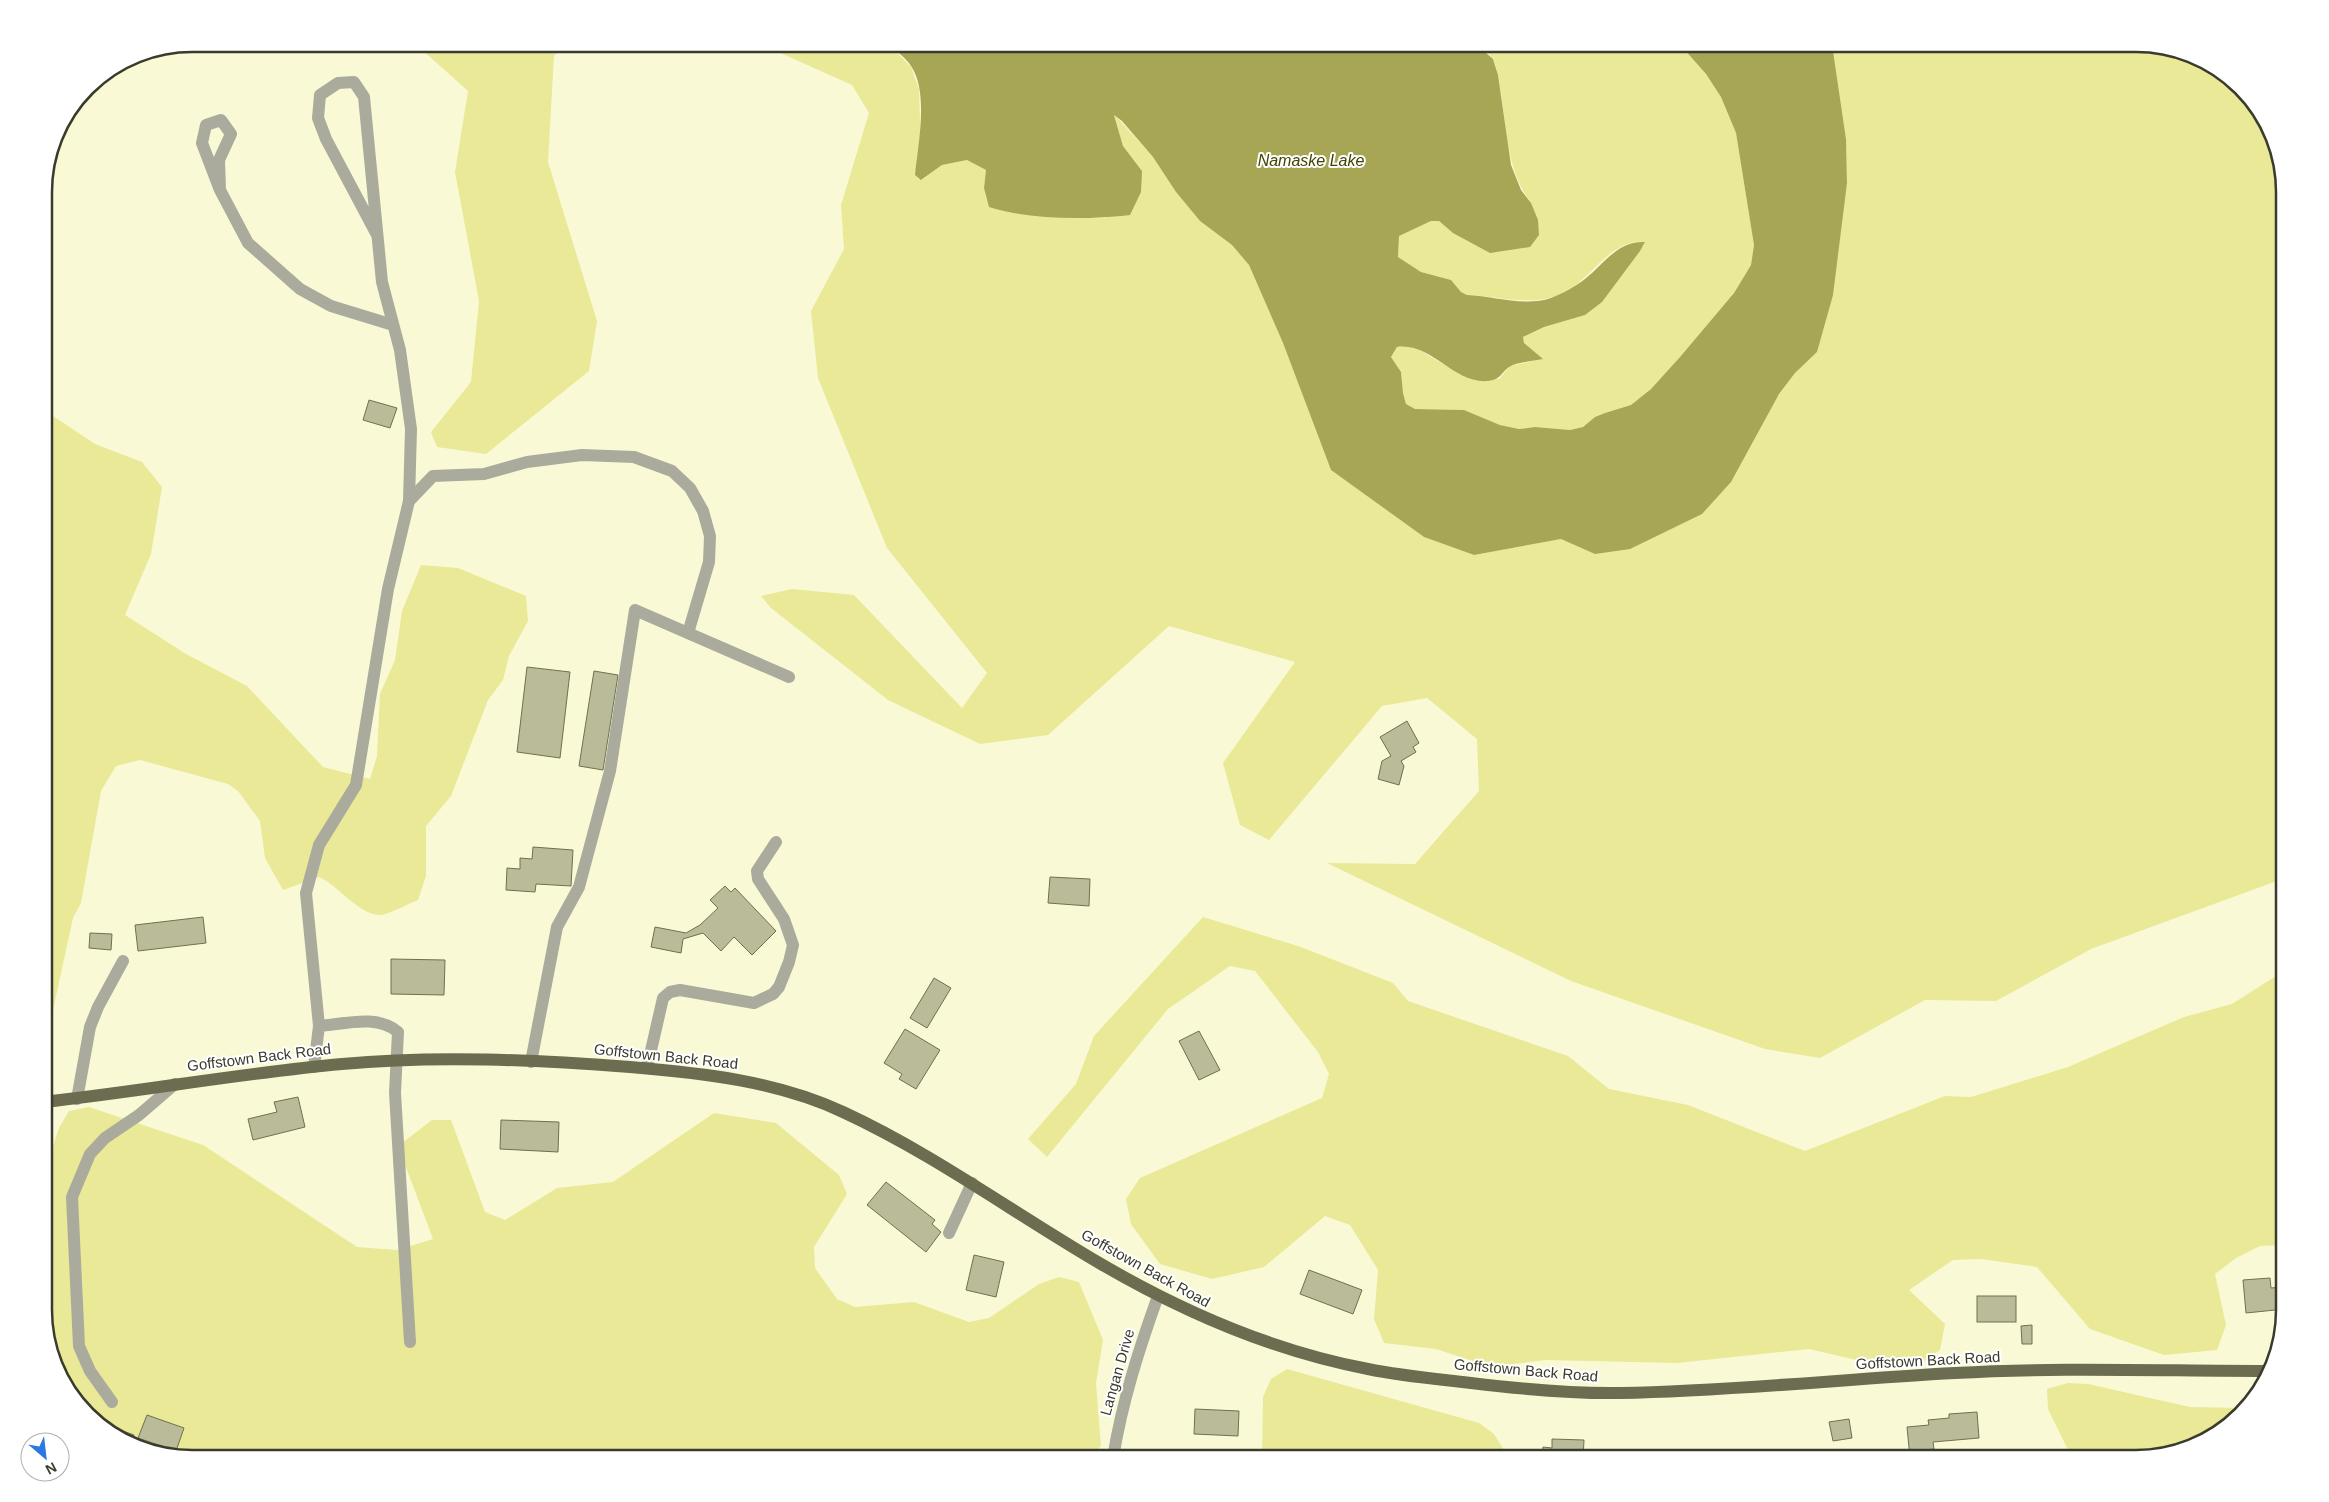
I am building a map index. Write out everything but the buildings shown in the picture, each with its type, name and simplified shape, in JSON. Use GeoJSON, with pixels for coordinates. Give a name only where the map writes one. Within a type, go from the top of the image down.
{"type":"FeatureCollection","features":[{"type":"Feature","properties":{"kind":"main road","name":"Goffstown Back Road"},"geometry":{"type":"LineString","coordinates":[[53,1101],[314,1067],[437,1060],[531,1062],[647,1068],[724,1077],[793,1093],[839,1110],[972,1183],[1101,1264],[1158,1296],[1216,1323],[1308,1356],[1372,1370],[1546,1391],[1616,1393],[1699,1390],[1964,1372],[2262,1371]]}},
{"type":"Feature","properties":{"kind":"street"},"geometry":{"type":"LineString","coordinates":[[314,1067],[319,1026],[306,892],[319,844],[356,784],[388,589],[409,501],[411,429],[400,350],[382,282],[364,98],[354,82],[338,83],[320,95],[318,118],[326,139],[377,235]]}},
{"type":"Feature","properties":{"kind":"street"},"geometry":{"type":"LineString","coordinates":[[220,190],[219,160],[231,134],[221,120],[206,125],[202,142],[220,190],[248,243],[300,289],[331,306],[393,325]]}},
{"type":"Feature","properties":{"kind":"street"},"geometry":{"type":"LineString","coordinates":[[409,501],[433,476],[484,474],[528,462],[582,455],[634,457],[672,471],[690,488],[703,511],[710,536],[709,562],[688,633]]}},
{"type":"Feature","properties":{"kind":"street"},"geometry":{"type":"LineString","coordinates":[[531,1062],[557,927],[579,887],[610,771],[635,610],[789,677]]}},
{"type":"Feature","properties":{"kind":"street"},"geometry":{"type":"LineString","coordinates":[[647,1068],[663,998],[670,992],[680,990],[754,1003],[773,994],[784,980],[793,945],[790,932],[761,887],[757,871],[776,842]]}},
{"type":"Feature","properties":{"kind":"street"},"geometry":{"type":"LineString","coordinates":[[77,1098],[90,1027],[98,1007],[123,961]]}},
{"type":"Feature","properties":{"kind":"street"},"geometry":{"type":"LineString","coordinates":[[319,1026],[378,1021],[389,1024],[398,1032],[396,1112],[410,1342]]}},
{"type":"Feature","properties":{"kind":"street"},"geometry":{"type":"LineString","coordinates":[[112,1402],[90,1370],[79,1346],[72,1197],[90,1154],[104,1138],[139,1114],[175,1084]]}},
{"type":"Feature","properties":{"kind":"street"},"geometry":{"type":"LineString","coordinates":[[949,1233],[972,1183]]}},
{"type":"Feature","properties":{"kind":"street","name":"Langan Drive"},"geometry":{"type":"LineString","coordinates":[[1115,1450],[1120,1420],[1133,1369],[1158,1296]]}},
{"type":"Feature","properties":{"kind":"shaded area"},"geometry":{"type":"Polygon","coordinates":[[[426,53],[557,53],[554,56],[548,162],[597,321],[589,371],[486,454],[437,447],[431,432],[471,382],[479,301],[455,172],[468,91],[426,53]]]}},
{"type":"Feature","properties":{"kind":"shaded area"},"geometry":{"type":"Polygon","coordinates":[[[780,53],[898,53],[911,67],[919,89],[922,180],[942,165],[967,160],[986,170],[984,188],[1009,213],[1106,218],[1142,171],[1123,146],[1114,114],[1153,157],[1176,192],[1200,221],[1232,245],[1249,265],[1283,343],[1331,470],[1424,537],[1474,555],[1561,539],[1595,553],[1769,411],[1795,373],[1817,352],[1847,183],[1846,139],[1833,53],[2137,53],[2173,57],[2199,67],[2229,87],[2253,115],[2269,147],[2276,183],[2276,881],[2091,949],[1996,1001],[1925,1000],[1820,1058],[1765,1049],[1571,981],[1327,863],[1415,864],[1479,791],[1477,739],[1427,698],[1382,706],[1269,840],[1240,825],[1223,763],[1295,662],[1169,626],[1048,735],[980,744],[888,700],[771,608],[761,596],[792,589],[854,595],[962,708],[987,673],[887,548],[818,378],[811,311],[844,249],[841,205],[869,113],[852,85],[780,53]]]}},
{"type":"Feature","properties":{"kind":"shaded area"},"geometry":{"type":"Polygon","coordinates":[[[1488,53],[1687,53],[1706,74],[1721,97],[1736,133],[1754,245],[1751,265],[1734,293],[1651,389],[1631,405],[1595,417],[1583,427],[1570,430],[1535,427],[1519,429],[1500,425],[1464,410],[1415,409],[1406,404],[1401,372],[1391,357],[1397,347],[1411,345],[1465,377],[1499,379],[1510,366],[1542,359],[1524,343],[1523,337],[1544,327],[1585,315],[1645,243],[1624,245],[1572,288],[1560,295],[1534,300],[1467,295],[1461,292],[1451,280],[1421,272],[1398,257],[1399,236],[1431,221],[1439,221],[1453,233],[1531,203],[1517,178],[1509,150],[1498,76],[1488,53]]]}},
{"type":"Feature","properties":{"kind":"shaded area"},"geometry":{"type":"Polygon","coordinates":[[[53,416],[95,444],[142,462],[162,487],[151,554],[125,615],[186,654],[247,686],[323,767],[370,779],[377,756],[380,694],[395,660],[402,611],[421,565],[458,568],[526,596],[528,621],[509,656],[503,680],[488,700],[451,796],[426,826],[426,876],[418,900],[389,913],[377,915],[360,907],[319,877],[283,890],[265,858],[260,821],[238,791],[228,784],[140,760],[116,766],[101,791],[81,903],[73,918],[53,1010],[53,416]]]}},
{"type":"Feature","properties":{"kind":"shaded area"},"geometry":{"type":"Polygon","coordinates":[[[1203,917],[1298,946],[1393,983],[1408,1001],[1568,1056],[1609,1089],[1688,1105],[1805,1151],[1945,1096],[1971,1097],[2068,1067],[2184,1017],[2232,1004],[2276,976],[2276,1245],[2260,1246],[2236,1258],[2215,1274],[2226,1325],[2217,1350],[2164,1355],[2090,1329],[2037,1267],[1981,1259],[1953,1260],[1909,1290],[1945,1324],[1940,1350],[1918,1365],[1891,1368],[1809,1349],[1677,1363],[1545,1360],[1491,1367],[1436,1349],[1384,1343],[1374,1319],[1378,1270],[1350,1225],[1325,1216],[1264,1267],[1212,1279],[1160,1264],[1131,1224],[1126,1199],[1140,1178],[1322,1098],[1329,1074],[1318,1052],[1255,971],[1230,966],[1168,1009],[1047,1157],[1028,1139],[1076,1084],[1094,1036],[1203,917]]]}},
{"type":"Feature","properties":{"kind":"shaded area"},"geometry":{"type":"Polygon","coordinates":[[[89,1107],[203,1145],[357,1247],[397,1250],[433,1239],[398,1146],[432,1120],[451,1120],[485,1212],[505,1220],[557,1188],[613,1182],[714,1113],[776,1123],[839,1175],[847,1194],[814,1247],[815,1268],[837,1299],[855,1307],[914,1302],[969,1322],[989,1318],[1039,1284],[1059,1277],[1079,1282],[1103,1340],[1096,1383],[1101,1446],[1097,1450],[192,1450],[165,1447],[147,1442],[115,1426],[87,1402],[71,1380],[57,1346],[53,1319],[53,1146],[59,1128],[69,1111],[89,1107]]]}},
{"type":"Feature","properties":{"kind":"shaded area"},"geometry":{"type":"Polygon","coordinates":[[[1287,1369],[1479,1423],[1494,1434],[1504,1450],[1262,1450],[1263,1397],[1271,1379],[1287,1369]]]}},
{"type":"Feature","properties":{"kind":"shaded area"},"geometry":{"type":"Polygon","coordinates":[[[2068,1383],[2088,1384],[2190,1407],[2236,1408],[2214,1426],[2199,1435],[2164,1447],[2137,1450],[2068,1450],[2048,1409],[2047,1389],[2068,1383]]]}},
{"type":"Feature","properties":{"kind":"water","name":"Namaske Lake"},"geometry":{"type":"Polygon","coordinates":[[[899,53],[1486,53],[1493,59],[1498,75],[1511,165],[1521,190],[1531,203],[1538,220],[1539,235],[1530,247],[1490,253],[1453,233],[1439,221],[1431,221],[1399,236],[1398,257],[1421,272],[1451,280],[1461,292],[1467,295],[1531,301],[1551,298],[1565,292],[1585,279],[1619,249],[1626,245],[1645,242],[1602,302],[1585,315],[1544,327],[1523,337],[1524,343],[1543,359],[1512,365],[1498,378],[1488,381],[1475,380],[1464,376],[1432,356],[1410,347],[1397,347],[1391,357],[1401,372],[1406,404],[1415,409],[1464,410],[1500,425],[1519,429],[1535,427],[1570,430],[1583,427],[1595,417],[1631,405],[1651,389],[1734,293],[1751,265],[1754,245],[1736,133],[1721,97],[1706,74],[1687,53],[1833,53],[1846,139],[1847,183],[1833,295],[1817,352],[1795,373],[1779,394],[1731,482],[1702,514],[1630,549],[1595,554],[1561,539],[1474,555],[1424,537],[1331,470],[1283,343],[1249,265],[1232,245],[1200,221],[1176,192],[1153,157],[1122,121],[1114,115],[1123,146],[1142,171],[1141,192],[1130,215],[1096,218],[1040,217],[989,207],[984,188],[986,170],[967,160],[942,165],[921,180],[915,175],[921,119],[920,90],[911,66],[899,53]]]}}]}
